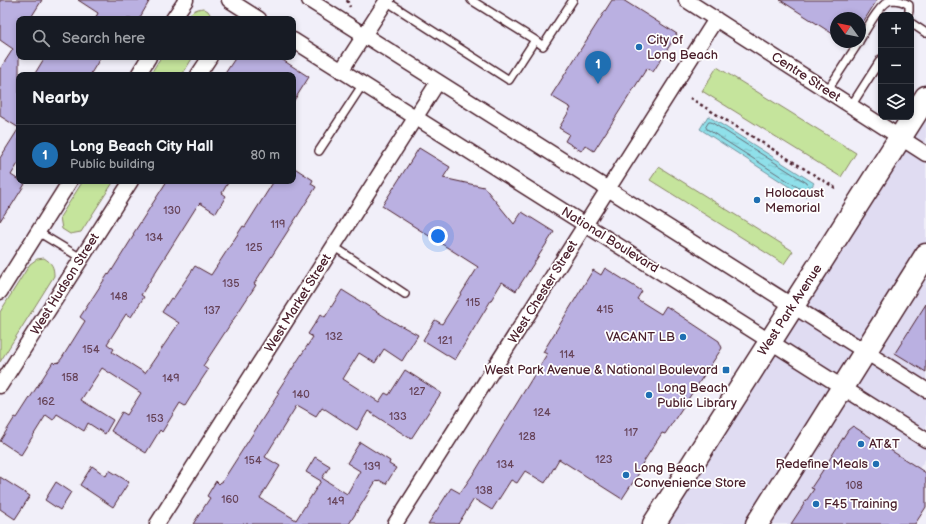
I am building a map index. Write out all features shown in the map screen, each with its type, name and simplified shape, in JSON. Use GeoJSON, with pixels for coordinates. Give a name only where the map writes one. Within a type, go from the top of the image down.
{"type":"FeatureCollection","features":[{"type":"Feature","properties":{"kind":"highway","name":"West Park Avenue"},"geometry":{"type":"LineString","coordinates":[[654,524],[926,97]]}},
{"type":"Feature","properties":{"kind":"highway"},"geometry":{"type":"LineString","coordinates":[[757,524],[926,255]]}},
{"type":"Feature","properties":{"kind":"street"},"geometry":{"type":"LineString","coordinates":[[176,16],[186,0]]}},
{"type":"Feature","properties":{"kind":"street"},"geometry":{"type":"LineString","coordinates":[[229,0],[240,9],[253,16]]}},
{"type":"Feature","properties":{"kind":"street"},"geometry":{"type":"LineString","coordinates":[[308,0],[926,390]]}},
{"type":"Feature","properties":{"kind":"street","name":"Centre Street"},"geometry":{"type":"LineString","coordinates":[[686,0],[926,154]]}},
{"type":"Feature","properties":{"kind":"street"},"geometry":{"type":"LineString","coordinates":[[341,70],[386,1]]}},
{"type":"Feature","properties":{"kind":"street","name":"West Chester Street"},"geometry":{"type":"LineString","coordinates":[[395,524],[716,19]]}},
{"type":"Feature","properties":{"kind":"street","name":"National Boulevard"},"geometry":{"type":"LineString","coordinates":[[296,42],[926,440]]}},
{"type":"Feature","properties":{"kind":"street"},"geometry":{"type":"LineString","coordinates":[[140,72],[147,60]]}},
{"type":"Feature","properties":{"kind":"street"},"geometry":{"type":"LineString","coordinates":[[200,72],[208,60]]}},
{"type":"Feature","properties":{"kind":"street","name":"West Market Street"},"geometry":{"type":"LineString","coordinates":[[157,524],[438,82]]}},
{"type":"Feature","properties":{"kind":"street"},"geometry":{"type":"LineString","coordinates":[[0,292],[68,184]]}},
{"type":"Feature","properties":{"kind":"street","name":"West Hudson Street"},"geometry":{"type":"LineString","coordinates":[[0,386],[129,184]]}},
{"type":"Feature","properties":{"kind":"lane"},"geometry":{"type":"LineString","coordinates":[[471,0],[543,46],[573,0]]}},
{"type":"Feature","properties":{"kind":"lane"},"geometry":{"type":"LineString","coordinates":[[878,12],[882,6],[890,0],[901,0],[909,5],[909,12]]}},
{"type":"Feature","properties":{"kind":"lane"},"geometry":{"type":"LineString","coordinates":[[386,1],[509,80],[535,40]]}},
{"type":"Feature","properties":{"kind":"lane"},"geometry":{"type":"LineString","coordinates":[[866,30],[878,12]]}},
{"type":"Feature","properties":{"kind":"lane"},"geometry":{"type":"LineString","coordinates":[[914,26],[926,33]]}},
{"type":"Feature","properties":{"kind":"lane"},"geometry":{"type":"LineString","coordinates":[[827,91],[855,48]]}},
{"type":"Feature","properties":{"kind":"lane"},"geometry":{"type":"LineString","coordinates":[[851,106],[878,64]]}},
{"type":"Feature","properties":{"kind":"lane"},"geometry":{"type":"LineString","coordinates":[[319,151],[363,84]]}},
{"type":"Feature","properties":{"kind":"lane"},"geometry":{"type":"LineString","coordinates":[[38,232],[81,258]]}},
{"type":"Feature","properties":{"kind":"lane"},"geometry":{"type":"LineString","coordinates":[[333,246],[405,294]]}},
{"type":"Feature","properties":{"kind":"path"},"geometry":{"type":"LineString","coordinates":[[690,98],[837,189]]}},
{"type":"Feature","properties":{"kind":"shaded area"},"geometry":{"type":"Polygon","coordinates":[[[926,97],[926,458],[884,524],[649,524],[911,120],[914,120],[914,115],[926,97]]]}},
{"type":"Feature","properties":{"kind":"green space"},"geometry":{"type":"Polygon","coordinates":[[[203,8],[208,11],[211,16],[188,16],[198,9],[203,8]]]}},
{"type":"Feature","properties":{"kind":"green space"},"geometry":{"type":"Polygon","coordinates":[[[159,60],[191,60],[184,72],[152,72],[159,60]]]}},
{"type":"Feature","properties":{"kind":"green space"},"geometry":{"type":"Polygon","coordinates":[[[717,67],[856,153],[841,177],[702,91],[717,67]]]}},
{"type":"Feature","properties":{"kind":"green space"},"geometry":{"type":"Polygon","coordinates":[[[659,167],[793,251],[784,264],[650,180],[659,167]]]}},
{"type":"Feature","properties":{"kind":"green space"},"geometry":{"type":"Polygon","coordinates":[[[81,184],[112,184],[81,232],[70,234],[62,229],[60,217],[81,184]]]}},
{"type":"Feature","properties":{"kind":"green space"},"geometry":{"type":"Polygon","coordinates":[[[44,258],[52,266],[54,276],[0,362],[0,312],[30,264],[37,259],[44,258]]]}},
{"type":"Feature","properties":{"kind":"water"},"geometry":{"type":"Polygon","coordinates":[[[708,116],[814,183],[805,197],[700,129],[708,116]]]}},
{"type":"Feature","properties":{"kind":"building"},"geometry":{"type":"Polygon","coordinates":[[[0,0],[42,0],[32,16],[16,16],[16,60],[19,60],[19,72],[16,72],[16,126],[0,116],[0,69],[13,49],[0,40],[0,0]]]}},
{"type":"Feature","properties":{"kind":"building"},"geometry":{"type":"Polygon","coordinates":[[[78,0],[150,0],[141,16],[96,16],[98,13],[78,0]]]}},
{"type":"Feature","properties":{"kind":"building"},"geometry":{"type":"Polygon","coordinates":[[[612,0],[623,0],[677,34],[653,72],[647,68],[594,151],[585,145],[581,151],[565,141],[569,134],[559,128],[571,108],[551,96],[612,0]]]}},
{"type":"Feature","properties":{"kind":"building"},"geometry":{"type":"Polygon","coordinates":[[[780,0],[877,0],[866,17],[866,12],[830,12],[830,32],[780,0]]]}},
{"type":"Feature","properties":{"kind":"building"},"geometry":{"type":"Polygon","coordinates":[[[43,60],[99,60],[92,72],[36,72],[43,60]]]}},
{"type":"Feature","properties":{"kind":"building"},"geometry":{"type":"Polygon","coordinates":[[[234,60],[283,60],[309,77],[296,97],[296,72],[226,72],[234,60]]]}},
{"type":"Feature","properties":{"kind":"building"},"geometry":{"type":"Polygon","coordinates":[[[16,133],[16,167],[11,175],[16,178],[16,184],[25,184],[0,221],[0,158],[16,133]]]}},
{"type":"Feature","properties":{"kind":"building"},"geometry":{"type":"Polygon","coordinates":[[[419,148],[450,167],[443,178],[484,187],[514,224],[522,212],[554,232],[516,291],[502,282],[455,360],[423,340],[435,320],[442,324],[478,267],[382,206],[419,148]]]}},
{"type":"Feature","properties":{"kind":"building"},"geometry":{"type":"Polygon","coordinates":[[[296,169],[313,180],[311,184],[316,187],[254,284],[256,285],[203,366],[208,370],[185,406],[180,403],[162,432],[160,430],[146,453],[111,431],[122,412],[127,415],[141,393],[102,368],[81,400],[113,420],[105,434],[88,423],[84,431],[57,414],[53,420],[46,415],[21,455],[0,441],[15,417],[17,418],[53,362],[55,364],[57,362],[58,363],[62,358],[85,321],[80,317],[108,274],[109,275],[165,184],[227,184],[222,193],[226,196],[216,213],[200,203],[197,206],[141,295],[144,297],[131,317],[126,314],[107,344],[114,349],[112,352],[145,373],[179,323],[162,312],[171,298],[173,299],[195,266],[211,275],[243,226],[245,227],[272,184],[296,184],[296,169]]]}},
{"type":"Feature","properties":{"kind":"building"},"geometry":{"type":"Polygon","coordinates":[[[605,268],[642,291],[637,299],[661,314],[666,306],[719,341],[722,348],[665,434],[662,433],[622,499],[559,459],[545,483],[525,471],[517,483],[511,480],[492,510],[474,499],[458,524],[428,524],[451,488],[460,493],[476,470],[547,354],[543,352],[593,270],[601,275],[605,268]]]}},
{"type":"Feature","properties":{"kind":"building"},"geometry":{"type":"Polygon","coordinates":[[[342,290],[400,326],[418,335],[402,361],[384,349],[375,363],[359,353],[343,379],[379,402],[385,393],[389,395],[405,370],[441,393],[411,439],[368,411],[357,430],[322,407],[316,416],[297,405],[265,457],[280,466],[260,498],[296,520],[321,481],[306,472],[315,457],[330,466],[322,478],[347,494],[360,471],[347,463],[360,442],[390,461],[389,464],[396,468],[386,484],[379,480],[377,482],[376,481],[349,524],[193,524],[210,498],[207,496],[216,481],[219,484],[222,482],[279,393],[277,392],[313,337],[308,334],[321,314],[325,317],[342,290]]]}},
{"type":"Feature","properties":{"kind":"building"},"geometry":{"type":"Polygon","coordinates":[[[926,304],[926,372],[895,353],[926,304]]]}},
{"type":"Feature","properties":{"kind":"building"},"geometry":{"type":"Polygon","coordinates":[[[853,426],[926,473],[926,507],[915,524],[791,524],[814,489],[811,488],[848,430],[853,426]]]}},
{"type":"Feature","properties":{"kind":"building"},"geometry":{"type":"Polygon","coordinates":[[[92,466],[106,476],[109,470],[129,482],[113,507],[80,485],[92,466]]]}},
{"type":"Feature","properties":{"kind":"building"},"geometry":{"type":"Polygon","coordinates":[[[0,477],[30,496],[15,519],[0,509],[0,477]]]}},
{"type":"Feature","properties":{"kind":"building"},"geometry":{"type":"Polygon","coordinates":[[[56,482],[71,492],[60,510],[45,500],[56,482]]]}},
{"type":"Feature","properties":{"kind":"place","name":"City of Long Beach"},"geometry":{"type":"Point","coordinates":[639,47]}},
{"type":"Feature","properties":{"kind":"place","name":"Long Beach City Hall"},"geometry":{"type":"Point","coordinates":[598,84]}},
{"type":"Feature","properties":{"kind":"place","name":"Holocaust Memorial"},"geometry":{"type":"Point","coordinates":[757,200]}},
{"type":"Feature","properties":{"kind":"place","name":"VACANT LB"},"geometry":{"type":"Point","coordinates":[683,337]}},
{"type":"Feature","properties":{"kind":"place","name":"West Park Avenue & National Boulevard"},"geometry":{"type":"Point","coordinates":[726,370]}},
{"type":"Feature","properties":{"kind":"place","name":"Long Beach Public Library"},"geometry":{"type":"Point","coordinates":[649,395]}},
{"type":"Feature","properties":{"kind":"place","name":"AT&T"},"geometry":{"type":"Point","coordinates":[861,444]}},
{"type":"Feature","properties":{"kind":"place","name":"Redefine Meals"},"geometry":{"type":"Point","coordinates":[876,464]}},
{"type":"Feature","properties":{"kind":"place","name":"Long Beach Convenience Store"},"geometry":{"type":"Point","coordinates":[626,475]}},
{"type":"Feature","properties":{"kind":"place","name":"F45 Training"},"geometry":{"type":"Point","coordinates":[816,504]}}]}
